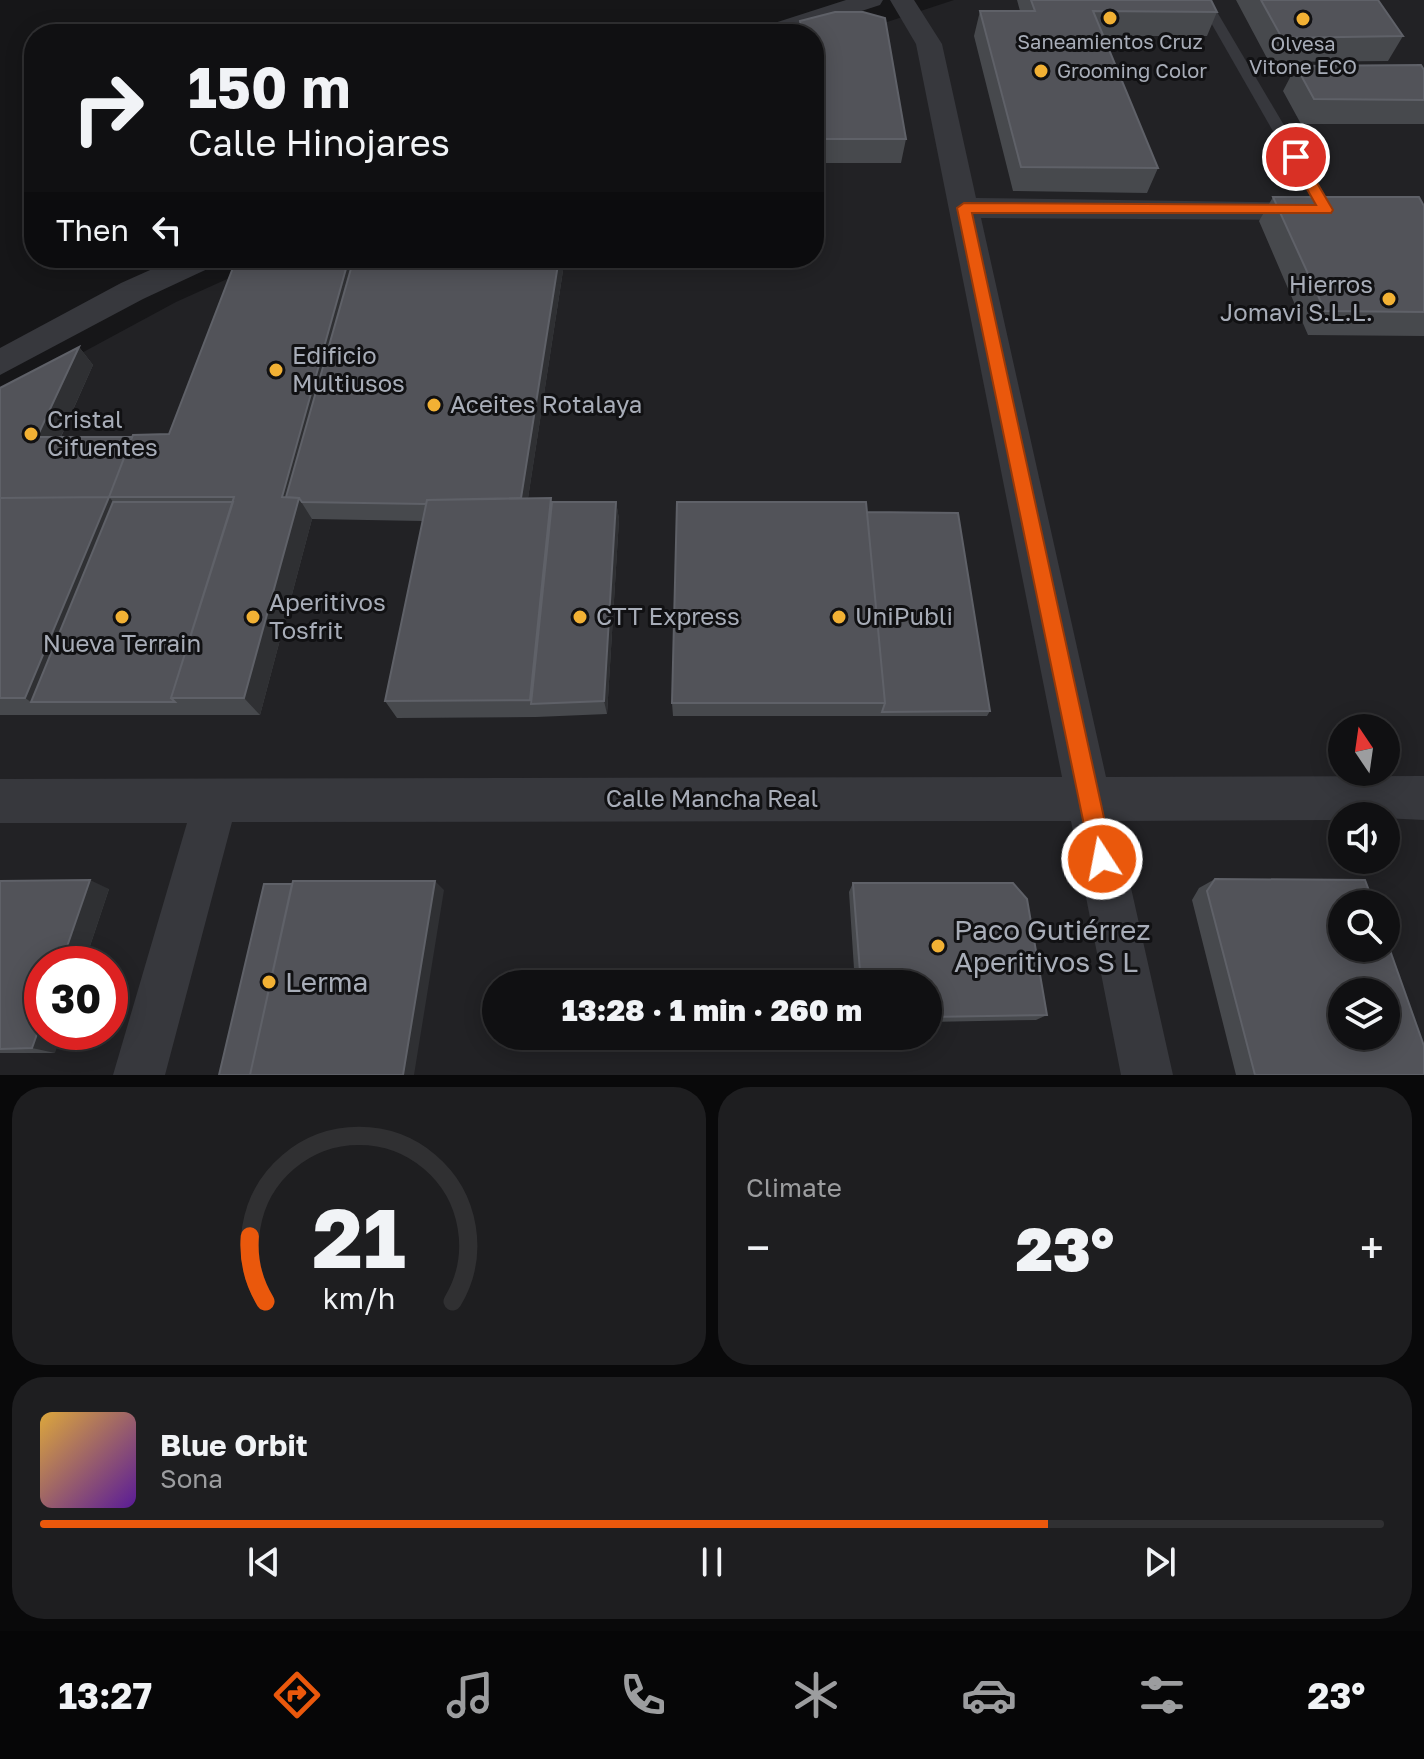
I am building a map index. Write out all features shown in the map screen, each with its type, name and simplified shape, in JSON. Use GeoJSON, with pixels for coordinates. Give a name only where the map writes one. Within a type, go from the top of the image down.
{"type":"FeatureCollection","features":[{"type":"Feature","properties":{"kind":"street"},"geometry":{"type":"LineString","coordinates":[[796,24],[871,0]]}},
{"type":"Feature","properties":{"kind":"street"},"geometry":{"type":"LineString","coordinates":[[902,0],[929,44],[1147,1075]]}},
{"type":"Feature","properties":{"kind":"street"},"geometry":{"type":"LineString","coordinates":[[964,208],[1362,210]]}},
{"type":"Feature","properties":{"kind":"street"},"geometry":{"type":"LineString","coordinates":[[0,363],[132,291],[183,268]]}},
{"type":"Feature","properties":{"kind":"street","name":"Calle Mancha Real"},"geometry":{"type":"LineString","coordinates":[[0,801],[1424,798]]}},
{"type":"Feature","properties":{"kind":"street"},"geometry":{"type":"LineString","coordinates":[[139,1075],[215,802]]}},
{"type":"Feature","properties":{"kind":"lane"},"geometry":{"type":"LineString","coordinates":[[1204,0],[1326,210]]}},
{"type":"Feature","properties":{"kind":"shaded area"},"geometry":{"type":"Polygon","coordinates":[[[954,0],[1424,0],[1424,1075],[0,1075],[0,397],[176,302],[252,268],[824,268],[824,43],[954,0]]]}},
{"type":"Feature","properties":{"kind":"building"},"geometry":{"type":"Polygon","coordinates":[[[1031,0],[1211,0],[1217,12],[1093,11],[1158,168],[1021,167],[980,11],[1035,11],[1031,0]]]}},
{"type":"Feature","properties":{"kind":"building","name":"Olvesa Vitone ECO"},"geometry":{"type":"Polygon","coordinates":[[[1261,0],[1378,0],[1403,36],[1282,38],[1261,0]]]}},
{"type":"Feature","properties":{"kind":"building"},"geometry":{"type":"Polygon","coordinates":[[[835,12],[863,12],[885,18],[906,139],[824,139],[824,24],[801,24],[800,21],[835,12]]]}},
{"type":"Feature","properties":{"kind":"building"},"geometry":{"type":"Polygon","coordinates":[[[1421,65],[1424,70],[1424,100],[1314,99],[1296,66],[1421,65]]]}},
{"type":"Feature","properties":{"kind":"building"},"geometry":{"type":"Polygon","coordinates":[[[1273,197],[1419,197],[1424,206],[1424,312],[1325,311],[1273,197]]]}},
{"type":"Feature","properties":{"kind":"building"},"geometry":{"type":"Polygon","coordinates":[[[233,268],[346,268],[282,497],[299,498],[244,698],[171,698],[234,497],[109,497],[133,435],[169,434],[233,268]]]}},
{"type":"Feature","properties":{"kind":"building","name":"Aceites Rotalaya"},"geometry":{"type":"Polygon","coordinates":[[[351,268],[557,268],[521,498],[427,500],[426,504],[302,502],[299,498],[286,497],[351,268]]]}},
{"type":"Feature","properties":{"kind":"building"},"geometry":{"type":"Polygon","coordinates":[[[79,347],[37,437],[132,437],[109,497],[0,498],[0,388],[79,347]]]}},
{"type":"Feature","properties":{"kind":"building"},"geometry":{"type":"Polygon","coordinates":[[[109,497],[25,698],[0,698],[0,498],[109,497]]]}},
{"type":"Feature","properties":{"kind":"building"},"geometry":{"type":"Polygon","coordinates":[[[551,498],[530,700],[385,701],[427,500],[551,498]]]}},
{"type":"Feature","properties":{"kind":"building"},"geometry":{"type":"Polygon","coordinates":[[[113,502],[233,502],[171,698],[175,702],[31,702],[113,502]]]}},
{"type":"Feature","properties":{"kind":"building","name":"CTT Express"},"geometry":{"type":"Polygon","coordinates":[[[552,502],[616,502],[604,701],[531,704],[552,502]]]}},
{"type":"Feature","properties":{"kind":"building"},"geometry":{"type":"Polygon","coordinates":[[[677,502],[866,502],[885,703],[672,703],[677,502]]]}},
{"type":"Feature","properties":{"kind":"building"},"geometry":{"type":"Polygon","coordinates":[[[867,512],[958,513],[990,711],[882,712],[885,703],[867,512]]]}},
{"type":"Feature","properties":{"kind":"building"},"geometry":{"type":"Polygon","coordinates":[[[1215,879],[1365,880],[1369,890],[1328,890],[1328,962],[1394,962],[1400,978],[1328,978],[1328,1050],[1400,1050],[1400,978],[1424,1046],[1424,1075],[1255,1075],[1207,891],[1215,879]]]}},
{"type":"Feature","properties":{"kind":"building"},"geometry":{"type":"Polygon","coordinates":[[[90,880],[67,946],[24,946],[24,1048],[0,1049],[0,881],[90,880]]]}},
{"type":"Feature","properties":{"kind":"building","name":"Lerma"},"geometry":{"type":"Polygon","coordinates":[[[293,881],[435,881],[403,1075],[250,1075],[293,881]]]}},
{"type":"Feature","properties":{"kind":"building","name":"Paco Gutiérrez Aperitivos S L"},"geometry":{"type":"Polygon","coordinates":[[[853,883],[1013,883],[1027,899],[1047,1015],[942,1017],[942,970],[860,970],[853,883]]]}},
{"type":"Feature","properties":{"kind":"building"},"geometry":{"type":"Polygon","coordinates":[[[264,884],[292,884],[250,1075],[219,1075],[264,884]]]}},
{"type":"Feature","properties":{"kind":"place","name":"Saneamientos Cruz"},"geometry":{"type":"Point","coordinates":[1110,18]}},
{"type":"Feature","properties":{"kind":"place","name":"Olvesa Vitone ECO"},"geometry":{"type":"Point","coordinates":[1303,19]}},
{"type":"Feature","properties":{"kind":"place","name":"Grooming Color"},"geometry":{"type":"Point","coordinates":[1041,71]}},
{"type":"Feature","properties":{"kind":"place","name":"Hierros Jomavi S.L.L."},"geometry":{"type":"Point","coordinates":[1389,299]}},
{"type":"Feature","properties":{"kind":"place","name":"Edificio Multiusos"},"geometry":{"type":"Point","coordinates":[276,370]}},
{"type":"Feature","properties":{"kind":"place","name":"Aceites Rotalaya"},"geometry":{"type":"Point","coordinates":[434,405]}},
{"type":"Feature","properties":{"kind":"place","name":"Cristal Cifuentes"},"geometry":{"type":"Point","coordinates":[31,434]}},
{"type":"Feature","properties":{"kind":"place","name":"Nueva Terrain"},"geometry":{"type":"Point","coordinates":[122,617]}},
{"type":"Feature","properties":{"kind":"place","name":"Aperitivos Tosfrit"},"geometry":{"type":"Point","coordinates":[253,617]}},
{"type":"Feature","properties":{"kind":"place","name":"CTT Express"},"geometry":{"type":"Point","coordinates":[580,617]}},
{"type":"Feature","properties":{"kind":"place","name":"UniPubli"},"geometry":{"type":"Point","coordinates":[839,617]}},
{"type":"Feature","properties":{"kind":"place","name":"Paco Gutiérrez Aperitivos S L"},"geometry":{"type":"Point","coordinates":[938,946]}},
{"type":"Feature","properties":{"kind":"place","name":"Lerma"},"geometry":{"type":"Point","coordinates":[269,982]}},
{"type":"Feature","properties":{"kind":"route"},"geometry":{"type":"LineString","coordinates":[[1102,859],[964,208],[1326,210],[1296,157]]}}]}
